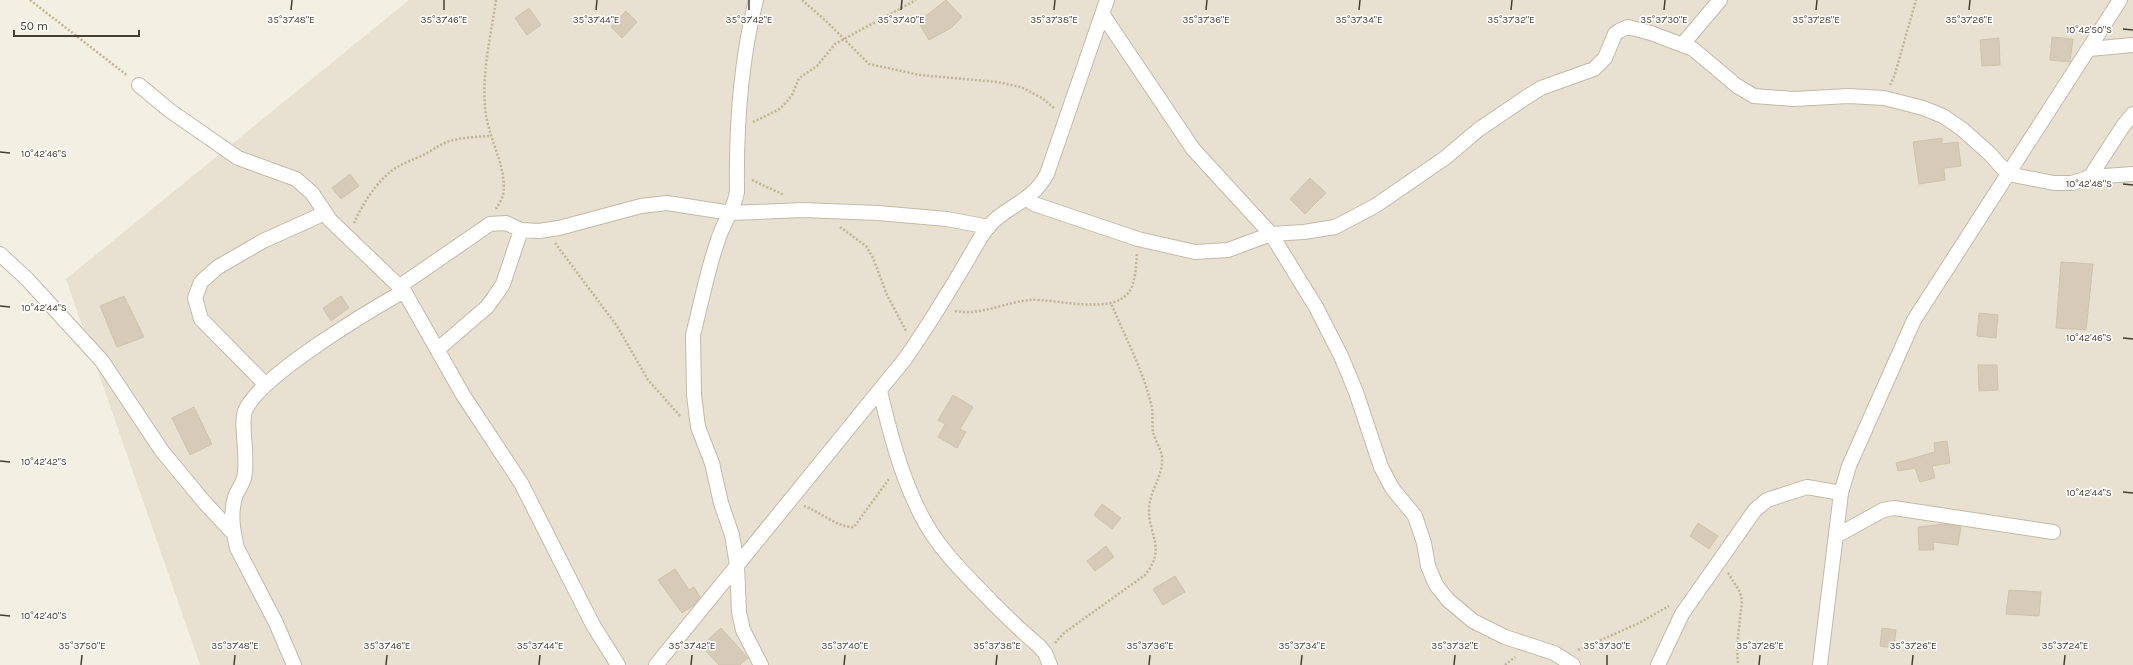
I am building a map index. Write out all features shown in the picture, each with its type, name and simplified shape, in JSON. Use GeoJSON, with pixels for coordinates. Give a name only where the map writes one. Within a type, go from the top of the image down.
{"type":"FeatureCollection","features":[{"type":"Feature","properties":{"kind":"street"},"geometry":{"type":"LineString","coordinates":[[756,0],[748,32],[737,114],[737,192],[735,205],[716,244],[692,335],[694,395],[701,437],[712,463],[721,503],[732,535],[737,565],[740,612],[743,630],[761,665]]}},
{"type":"Feature","properties":{"kind":"street"},"geometry":{"type":"LineString","coordinates":[[656,665],[789,500],[880,391],[913,347],[939,308],[989,227],[1011,209],[1027,199],[1040,186],[1046,174],[1107,0]]}},
{"type":"Feature","properties":{"kind":"street"},"geometry":{"type":"LineString","coordinates":[[1682,45],[1720,0]]}},
{"type":"Feature","properties":{"kind":"street"},"geometry":{"type":"LineString","coordinates":[[1820,665],[1841,493],[1849,466],[1914,320],[2120,0]]}},
{"type":"Feature","properties":{"kind":"street"},"geometry":{"type":"LineString","coordinates":[[1103,15],[1193,149],[1271,234],[1316,307],[1341,356],[1364,412],[1381,467],[1392,488],[1417,521],[1428,566],[1436,585],[1448,600],[1473,621],[1505,637],[1558,655],[1574,665]]}},
{"type":"Feature","properties":{"kind":"street"},"geometry":{"type":"LineString","coordinates":[[1027,199],[1034,204],[1138,239],[1180,250],[1210,252],[1228,250],[1271,234],[1323,230],[1335,227],[1358,217],[1445,158],[1478,130],[1541,88],[1594,69],[1605,58],[1615,34],[1628,27],[1651,33],[1701,54],[1737,86],[1754,96],[1787,99],[1849,96],[1884,98],[1923,108],[1943,116],[1962,129],[1989,153],[2008,174],[2054,183],[2072,184],[2090,177],[2133,174]]}},
{"type":"Feature","properties":{"kind":"street"},"geometry":{"type":"LineString","coordinates":[[2089,49],[2133,45]]}},
{"type":"Feature","properties":{"kind":"street"},"geometry":{"type":"LineString","coordinates":[[139,85],[169,110],[238,158],[296,179],[312,193],[325,213],[347,238],[402,289],[438,349],[463,395],[521,483],[593,625],[618,665]]}},
{"type":"Feature","properties":{"kind":"street"},"geometry":{"type":"LineString","coordinates":[[2090,177],[2133,114]]}},
{"type":"Feature","properties":{"kind":"street"},"geometry":{"type":"LineString","coordinates":[[294,665],[276,624],[237,548],[234,535],[231,518],[236,497],[244,478],[246,450],[244,412],[265,384],[336,333],[402,289],[490,224],[506,223],[521,230],[545,230],[559,228],[641,206],[667,203],[731,213],[803,210],[878,213],[947,219],[989,227]]}},
{"type":"Feature","properties":{"kind":"street"},"geometry":{"type":"LineString","coordinates":[[265,384],[201,318],[195,298],[201,282],[218,267],[263,241],[325,213]]}},
{"type":"Feature","properties":{"kind":"street"},"geometry":{"type":"LineString","coordinates":[[438,349],[487,307],[495,296],[503,284],[521,230]]}},
{"type":"Feature","properties":{"kind":"street"},"geometry":{"type":"LineString","coordinates":[[0,254],[27,279],[102,361],[162,451],[234,535]]}},
{"type":"Feature","properties":{"kind":"street"},"geometry":{"type":"LineString","coordinates":[[880,391],[900,464],[921,515],[948,555],[1048,659]]}},
{"type":"Feature","properties":{"kind":"street"},"geometry":{"type":"LineString","coordinates":[[1658,665],[1682,614],[1743,526],[1766,500],[1807,487],[1841,493]]}},
{"type":"Feature","properties":{"kind":"street"},"geometry":{"type":"LineString","coordinates":[[1836,536],[1883,510],[1894,508],[2053,532]]}},
{"type":"Feature","properties":{"kind":"path"},"geometry":{"type":"LineString","coordinates":[[30,0],[139,85]]}},
{"type":"Feature","properties":{"kind":"path"},"geometry":{"type":"LineString","coordinates":[[490,224],[503,196],[503,173],[487,125],[484,92],[496,0]]}},
{"type":"Feature","properties":{"kind":"path"},"geometry":{"type":"LineString","coordinates":[[802,0],[869,64],[914,74],[989,81],[1021,87],[1042,98],[1066,116]]}},
{"type":"Feature","properties":{"kind":"path"},"geometry":{"type":"LineString","coordinates":[[737,137],[752,123],[778,110],[784,105],[792,95],[799,78],[817,66],[835,44],[843,38],[881,20],[916,0]]}},
{"type":"Feature","properties":{"kind":"path"},"geometry":{"type":"LineString","coordinates":[[1884,98],[1895,74],[1916,0]]}},
{"type":"Feature","properties":{"kind":"path"},"geometry":{"type":"LineString","coordinates":[[347,238],[358,213],[386,175],[399,166],[427,153],[439,145],[454,140],[490,136]]}},
{"type":"Feature","properties":{"kind":"path"},"geometry":{"type":"LineString","coordinates":[[737,174],[762,184],[790,198]]}},
{"type":"Feature","properties":{"kind":"path"},"geometry":{"type":"LineString","coordinates":[[838,225],[866,246],[873,258],[887,295],[905,328],[913,347]]}},
{"type":"Feature","properties":{"kind":"path"},"geometry":{"type":"LineString","coordinates":[[545,230],[617,326],[648,380],[701,437]]}},
{"type":"Feature","properties":{"kind":"path"},"geometry":{"type":"LineString","coordinates":[[939,308],[960,312],[977,311],[1034,300],[1064,304],[1111,303],[1128,293],[1133,283],[1138,239]]}},
{"type":"Feature","properties":{"kind":"path"},"geometry":{"type":"LineString","coordinates":[[1048,659],[1064,633],[1145,575],[1153,564],[1155,557],[1154,535],[1149,508],[1151,496],[1162,470],[1162,457],[1154,433],[1152,409],[1143,378],[1111,303]]}},
{"type":"Feature","properties":{"kind":"path"},"geometry":{"type":"LineString","coordinates":[[789,500],[816,511],[839,524],[854,527],[900,464]]}},
{"type":"Feature","properties":{"kind":"path"},"geometry":{"type":"LineString","coordinates":[[1720,560],[1740,592],[1742,601],[1737,646],[1738,665]]}},
{"type":"Feature","properties":{"kind":"path"},"geometry":{"type":"LineString","coordinates":[[1558,655],[1584,648],[1637,624],[1682,600],[1692,599]]}},
{"type":"Feature","properties":{"kind":"shaded area"},"geometry":{"type":"Polygon","coordinates":[[[409,0],[2133,0],[2133,665],[200,665],[66,279],[409,0]]]}},
{"type":"Feature","properties":{"kind":"building"},"geometry":{"type":"Polygon","coordinates":[[[946,0],[962,17],[951,28],[929,40],[918,22],[946,0]]]}},
{"type":"Feature","properties":{"kind":"building"},"geometry":{"type":"Polygon","coordinates":[[[529,8],[541,25],[527,35],[515,18],[529,8]]]}},
{"type":"Feature","properties":{"kind":"building"},"geometry":{"type":"Polygon","coordinates":[[[626,11],[637,22],[622,38],[611,27],[626,11]]]}},
{"type":"Feature","properties":{"kind":"building"},"geometry":{"type":"Polygon","coordinates":[[[2052,37],[2073,39],[2070,62],[2050,60],[2052,37]]]}},
{"type":"Feature","properties":{"kind":"building"},"geometry":{"type":"Polygon","coordinates":[[[1999,38],[2000,65],[1982,66],[1980,40],[1999,38]]]}},
{"type":"Feature","properties":{"kind":"building"},"geometry":{"type":"Polygon","coordinates":[[[1942,138],[1942,144],[1958,142],[1961,166],[1944,168],[1945,180],[1919,184],[1913,142],[1942,138]]]}},
{"type":"Feature","properties":{"kind":"building"},"geometry":{"type":"Polygon","coordinates":[[[350,174],[359,186],[341,199],[332,188],[350,174]]]}},
{"type":"Feature","properties":{"kind":"building"},"geometry":{"type":"Polygon","coordinates":[[[1310,178],[1326,193],[1305,214],[1290,199],[1310,178]]]}},
{"type":"Feature","properties":{"kind":"building"},"geometry":{"type":"Polygon","coordinates":[[[2061,262],[2093,264],[2086,330],[2056,328],[2061,262]]]}},
{"type":"Feature","properties":{"kind":"building"},"geometry":{"type":"Polygon","coordinates":[[[124,296],[144,337],[117,347],[100,306],[124,296]]]}},
{"type":"Feature","properties":{"kind":"building"},"geometry":{"type":"Polygon","coordinates":[[[341,296],[349,308],[331,321],[323,308],[341,296]]]}},
{"type":"Feature","properties":{"kind":"building"},"geometry":{"type":"Polygon","coordinates":[[[1979,313],[1998,315],[1996,338],[1977,336],[1979,313]]]}},
{"type":"Feature","properties":{"kind":"building"},"geometry":{"type":"Polygon","coordinates":[[[1978,365],[1997,365],[1998,390],[1979,391],[1978,365]]]}},
{"type":"Feature","properties":{"kind":"building"},"geometry":{"type":"Polygon","coordinates":[[[953,395],[973,407],[960,429],[966,432],[957,448],[938,437],[945,424],[938,420],[953,395]]]}},
{"type":"Feature","properties":{"kind":"building"},"geometry":{"type":"Polygon","coordinates":[[[194,407],[212,444],[190,455],[172,418],[194,407]]]}},
{"type":"Feature","properties":{"kind":"building"},"geometry":{"type":"Polygon","coordinates":[[[1947,441],[1950,463],[1932,466],[1935,478],[1920,482],[1915,468],[1898,471],[1896,463],[1935,452],[1934,443],[1947,441]]]}},
{"type":"Feature","properties":{"kind":"building"},"geometry":{"type":"Polygon","coordinates":[[[1102,504],[1121,518],[1112,529],[1094,515],[1102,504]]]}},
{"type":"Feature","properties":{"kind":"building"},"geometry":{"type":"Polygon","coordinates":[[[1698,523],[1718,536],[1709,549],[1690,536],[1698,523]]]}},
{"type":"Feature","properties":{"kind":"building"},"geometry":{"type":"Polygon","coordinates":[[[1945,524],[1961,527],[1958,545],[1933,542],[1934,550],[1919,550],[1918,527],[1945,524]]]}},
{"type":"Feature","properties":{"kind":"building"},"geometry":{"type":"Polygon","coordinates":[[[1106,546],[1114,557],[1095,571],[1087,561],[1106,546]]]}},
{"type":"Feature","properties":{"kind":"building"},"geometry":{"type":"Polygon","coordinates":[[[675,569],[689,590],[694,587],[700,597],[694,605],[682,613],[658,580],[675,569]]]}},
{"type":"Feature","properties":{"kind":"building"},"geometry":{"type":"Polygon","coordinates":[[[1175,576],[1185,592],[1163,605],[1153,589],[1175,576]]]}},
{"type":"Feature","properties":{"kind":"building"},"geometry":{"type":"Polygon","coordinates":[[[2009,590],[2041,592],[2039,616],[2006,614],[2009,590]]]}},
{"type":"Feature","properties":{"kind":"building"},"geometry":{"type":"Polygon","coordinates":[[[721,628],[748,658],[740,665],[719,665],[701,646],[721,628]]]}},
{"type":"Feature","properties":{"kind":"building"},"geometry":{"type":"Polygon","coordinates":[[[1882,628],[1896,630],[1894,648],[1880,646],[1882,628]]]}}]}
